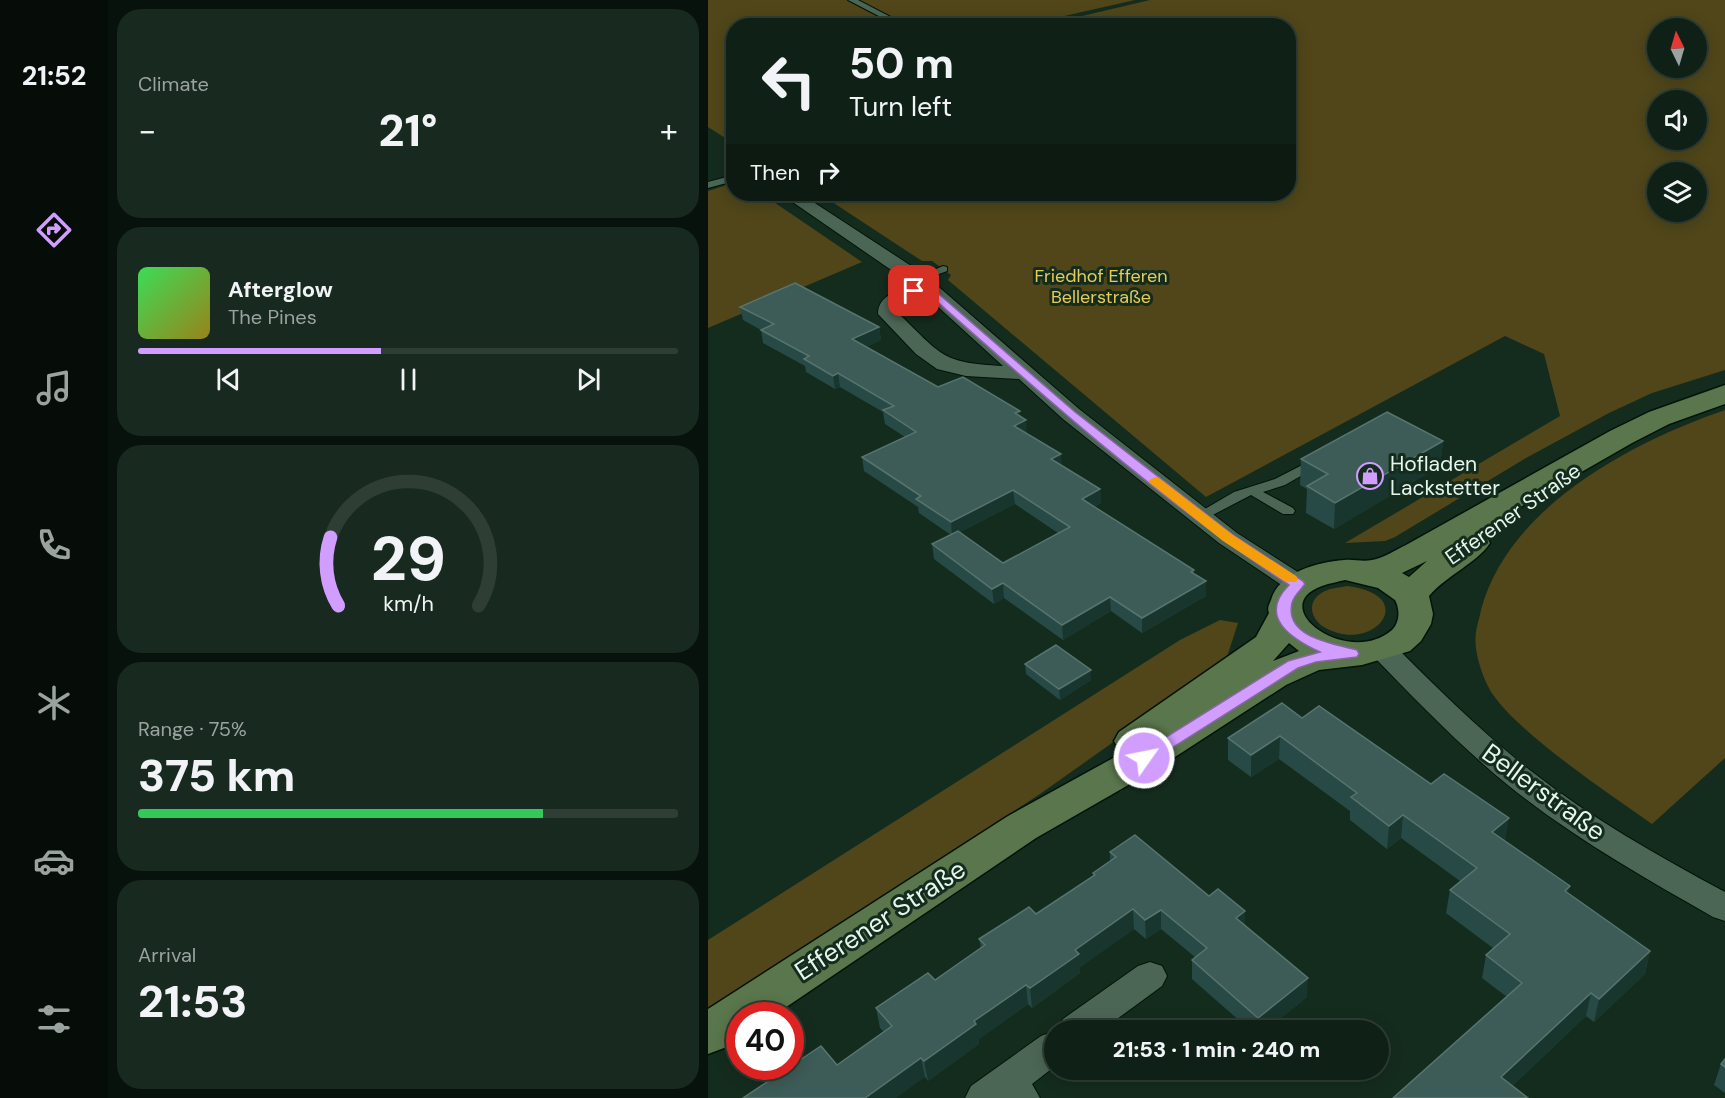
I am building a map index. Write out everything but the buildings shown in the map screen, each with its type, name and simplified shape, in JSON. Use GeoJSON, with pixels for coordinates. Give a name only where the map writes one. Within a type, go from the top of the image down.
{"type":"FeatureCollection","features":[{"type":"Feature","properties":{"kind":"street"},"geometry":{"type":"LineString","coordinates":[[800,201],[922,282],[1071,414],[1228,538],[1291,600],[1290,627],[1301,638],[1333,652],[1367,652],[1399,643],[1410,633],[1416,621],[1416,609],[1411,597],[1399,586],[1383,577],[1364,572],[1327,572],[1291,600]]}},
{"type":"Feature","properties":{"kind":"street"},"geometry":{"type":"LineString","coordinates":[[922,282],[894,300],[888,307],[888,314],[935,360],[947,366],[1023,373]]}},
{"type":"Feature","properties":{"kind":"street","name":"Efferener Straße"},"geometry":{"type":"LineString","coordinates":[[1364,572],[1385,568],[1418,552],[1621,437],[1659,418],[1725,394]]}},
{"type":"Feature","properties":{"kind":"street","name":"Efferener Straße"},"geometry":{"type":"LineString","coordinates":[[1411,597],[1419,584],[1441,566],[1543,496],[1621,437]]}},
{"type":"Feature","properties":{"kind":"street","name":"Efferener Straße"},"geometry":{"type":"LineString","coordinates":[[1022,827],[1160,721],[1256,656],[1270,644],[1291,600]]}},
{"type":"Feature","properties":{"kind":"street","name":"Efferener Straße"},"geometry":{"type":"LineString","coordinates":[[708,1034],[1022,827],[1144,758],[1293,665],[1314,657],[1367,652]]}},
{"type":"Feature","properties":{"kind":"street","name":"Bellerstraße"},"geometry":{"type":"LineString","coordinates":[[1367,652],[1496,760],[1542,795],[1650,866],[1725,908]]}},
{"type":"Feature","properties":{"kind":"street"},"geometry":{"type":"LineString","coordinates":[[1090,1020],[1150,976]]}},
{"type":"Feature","properties":{"kind":"street"},"geometry":{"type":"LineString","coordinates":[[1004,1093],[1044,1056]]}},
{"type":"Feature","properties":{"kind":"lane"},"geometry":{"type":"LineString","coordinates":[[852,0],[888,18]]}},
{"type":"Feature","properties":{"kind":"lane"},"geometry":{"type":"LineString","coordinates":[[708,185],[726,180]]}},
{"type":"Feature","properties":{"kind":"lane"},"geometry":{"type":"LineString","coordinates":[[922,282],[943,269]]}},
{"type":"Feature","properties":{"kind":"lane"},"geometry":{"type":"LineString","coordinates":[[1200,516],[1239,495],[1280,482],[1322,459]]}},
{"type":"Feature","properties":{"kind":"lane"},"geometry":{"type":"LineString","coordinates":[[1252,491],[1288,511]]}},
{"type":"Feature","properties":{"kind":"green space"},"geometry":{"type":"Polygon","coordinates":[[[708,0],[1135,0],[1057,18],[726,18],[726,139],[708,127],[708,0]]]}},
{"type":"Feature","properties":{"kind":"green space","name":"Friedhof Efferen Bellerstraße"},"geometry":{"type":"Polygon","coordinates":[[[1150,0],[1725,0],[1725,370],[1652,393],[1609,413],[1526,458],[1395,537],[1385,541],[1345,543],[1560,416],[1544,354],[1505,336],[1206,497],[948,280],[951,275],[932,261],[922,261],[831,201],[1296,201],[1296,18],[1075,18],[1150,0]]]}},
{"type":"Feature","properties":{"kind":"green space"},"geometry":{"type":"Polygon","coordinates":[[[726,185],[726,201],[772,201],[862,262],[708,328],[708,191],[726,185]]]}},
{"type":"Feature","properties":{"kind":"green space"},"geometry":{"type":"Polygon","coordinates":[[[1725,410],[1725,758],[1652,824],[1553,752],[1521,726],[1504,708],[1494,696],[1483,674],[1477,656],[1476,629],[1495,573],[1517,540],[1546,510],[1578,483],[1614,460],[1651,440],[1725,410]]]}},
{"type":"Feature","properties":{"kind":"green space"},"geometry":{"type":"Polygon","coordinates":[[[1347,586],[1370,592],[1382,600],[1386,611],[1382,621],[1373,629],[1359,634],[1342,634],[1324,627],[1316,620],[1312,606],[1316,598],[1326,590],[1347,586]]]}},
{"type":"Feature","properties":{"kind":"green space"},"geometry":{"type":"Polygon","coordinates":[[[1220,620],[1238,623],[1225,663],[1040,794],[708,1012],[708,940],[1180,640],[1220,620]]]}},
{"type":"Feature","properties":{"kind":"slow traffic"},"geometry":{"type":"LineString","coordinates":[[1155,481],[1228,538],[1291,579]]}},
{"type":"Feature","properties":{"kind":"place","name":"Hofladen Lackstetter"},"geometry":{"type":"Point","coordinates":[1370,476]}},
{"type":"Feature","properties":{"kind":"route"},"geometry":{"type":"LineString","coordinates":[[914,291],[926,286],[1071,414],[1228,538],[1298,584],[1284,604],[1285,616],[1290,627],[1301,638],[1333,652],[1352,654],[1314,657],[1293,665],[1144,758]]}}]}
